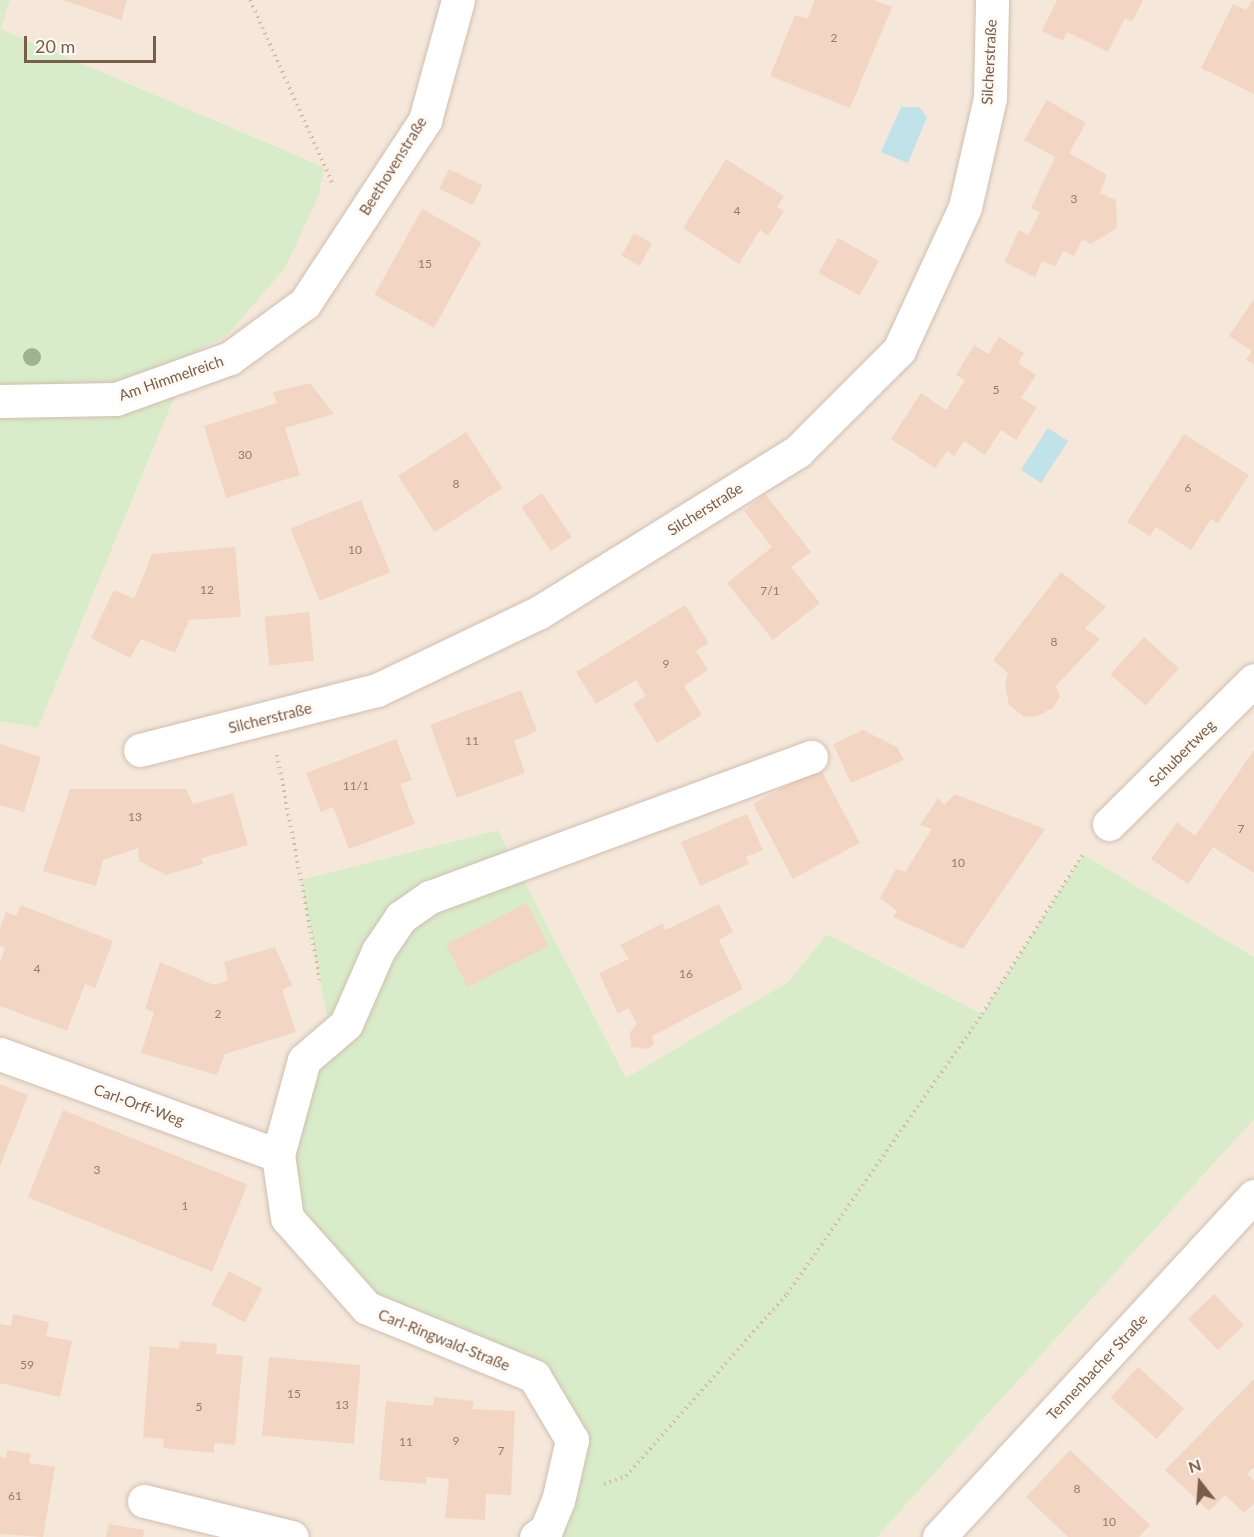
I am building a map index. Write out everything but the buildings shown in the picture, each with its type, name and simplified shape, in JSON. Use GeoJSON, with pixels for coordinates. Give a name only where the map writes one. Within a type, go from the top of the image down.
{"type":"FeatureCollection","features":[{"type":"Feature","properties":{"kind":"street","name":"Beethovenstraße"},"geometry":{"type":"LineString","coordinates":[[354,227],[425,120],[458,0]]}},
{"type":"Feature","properties":{"kind":"street","name":"Silcherstraße"},"geometry":{"type":"LineString","coordinates":[[140,750],[377,690],[538,614],[798,451],[899,350],[965,207],[990,98],[992,0]]}},
{"type":"Feature","properties":{"kind":"street","name":"Am Himmelreich"},"geometry":{"type":"LineString","coordinates":[[0,401],[116,399],[230,358],[305,303],[354,227]]}},
{"type":"Feature","properties":{"kind":"street","name":"Schubertweg"},"geometry":{"type":"LineString","coordinates":[[1109,824],[1254,680]]}},
{"type":"Feature","properties":{"kind":"street"},"geometry":{"type":"LineString","coordinates":[[339,1031],[384,943],[400,917],[430,897],[811,757]]}},
{"type":"Feature","properties":{"kind":"street","name":"Carl-Ringwald-Straße"},"geometry":{"type":"LineString","coordinates":[[339,1031],[304,1060],[278,1155],[287,1218],[367,1308],[534,1376],[572,1440],[558,1501],[546,1530],[536,1537]]}},
{"type":"Feature","properties":{"kind":"street","name":"Carl-Orff-Weg"},"geometry":{"type":"LineString","coordinates":[[0,1054],[278,1155]]}},
{"type":"Feature","properties":{"kind":"street","name":"Tennenbacher Straße"},"geometry":{"type":"LineString","coordinates":[[939,1537],[1254,1196]]}},
{"type":"Feature","properties":{"kind":"street"},"geometry":{"type":"LineString","coordinates":[[144,1501],[292,1537]]}},
{"type":"Feature","properties":{"kind":"path"},"geometry":{"type":"LineString","coordinates":[[250,0],[354,227]]}},
{"type":"Feature","properties":{"kind":"path"},"geometry":{"type":"LineString","coordinates":[[271,718],[339,1031]]}},
{"type":"Feature","properties":{"kind":"path"},"geometry":{"type":"LineString","coordinates":[[558,1501],[626,1476],[787,1294],[982,1014],[1083,854],[1109,824]]}},
{"type":"Feature","properties":{"kind":"shaded area"},"geometry":{"type":"Polygon","coordinates":[[[10,0],[1254,0],[1254,957],[1083,854],[982,1014],[827,934],[788,982],[626,1078],[498,830],[538,1375],[579,1441],[556,1537],[0,1537],[0,721],[38,728],[175,396],[172,380],[324,167],[1,29],[10,0]]]}},
{"type":"Feature","properties":{"kind":"shaded area"},"geometry":{"type":"Polygon","coordinates":[[[1254,1119],[1254,1537],[877,1537],[1254,1119]]]}},
{"type":"Feature","properties":{"kind":"green space"},"geometry":{"type":"Polygon","coordinates":[[[0,0],[10,0],[1,29],[324,167],[319,195],[285,268],[227,335],[172,365],[175,396],[38,728],[0,721],[0,0]]]}},
{"type":"Feature","properties":{"kind":"green space"},"geometry":{"type":"Polygon","coordinates":[[[498,830],[626,1078],[788,982],[827,934],[982,1014],[1083,854],[1254,957],[1254,1119],[877,1537],[556,1537],[579,1441],[538,1375],[368,1305],[290,1217],[285,1154],[307,1062],[332,1041],[301,880],[498,830]]]}},
{"type":"Feature","properties":{"kind":"water"},"geometry":{"type":"Polygon","coordinates":[[[901,107],[919,107],[927,117],[908,163],[881,152],[901,107]]]}},
{"type":"Feature","properties":{"kind":"water"},"geometry":{"type":"Polygon","coordinates":[[[1048,428],[1068,441],[1041,483],[1021,470],[1048,428]]]}}]}
